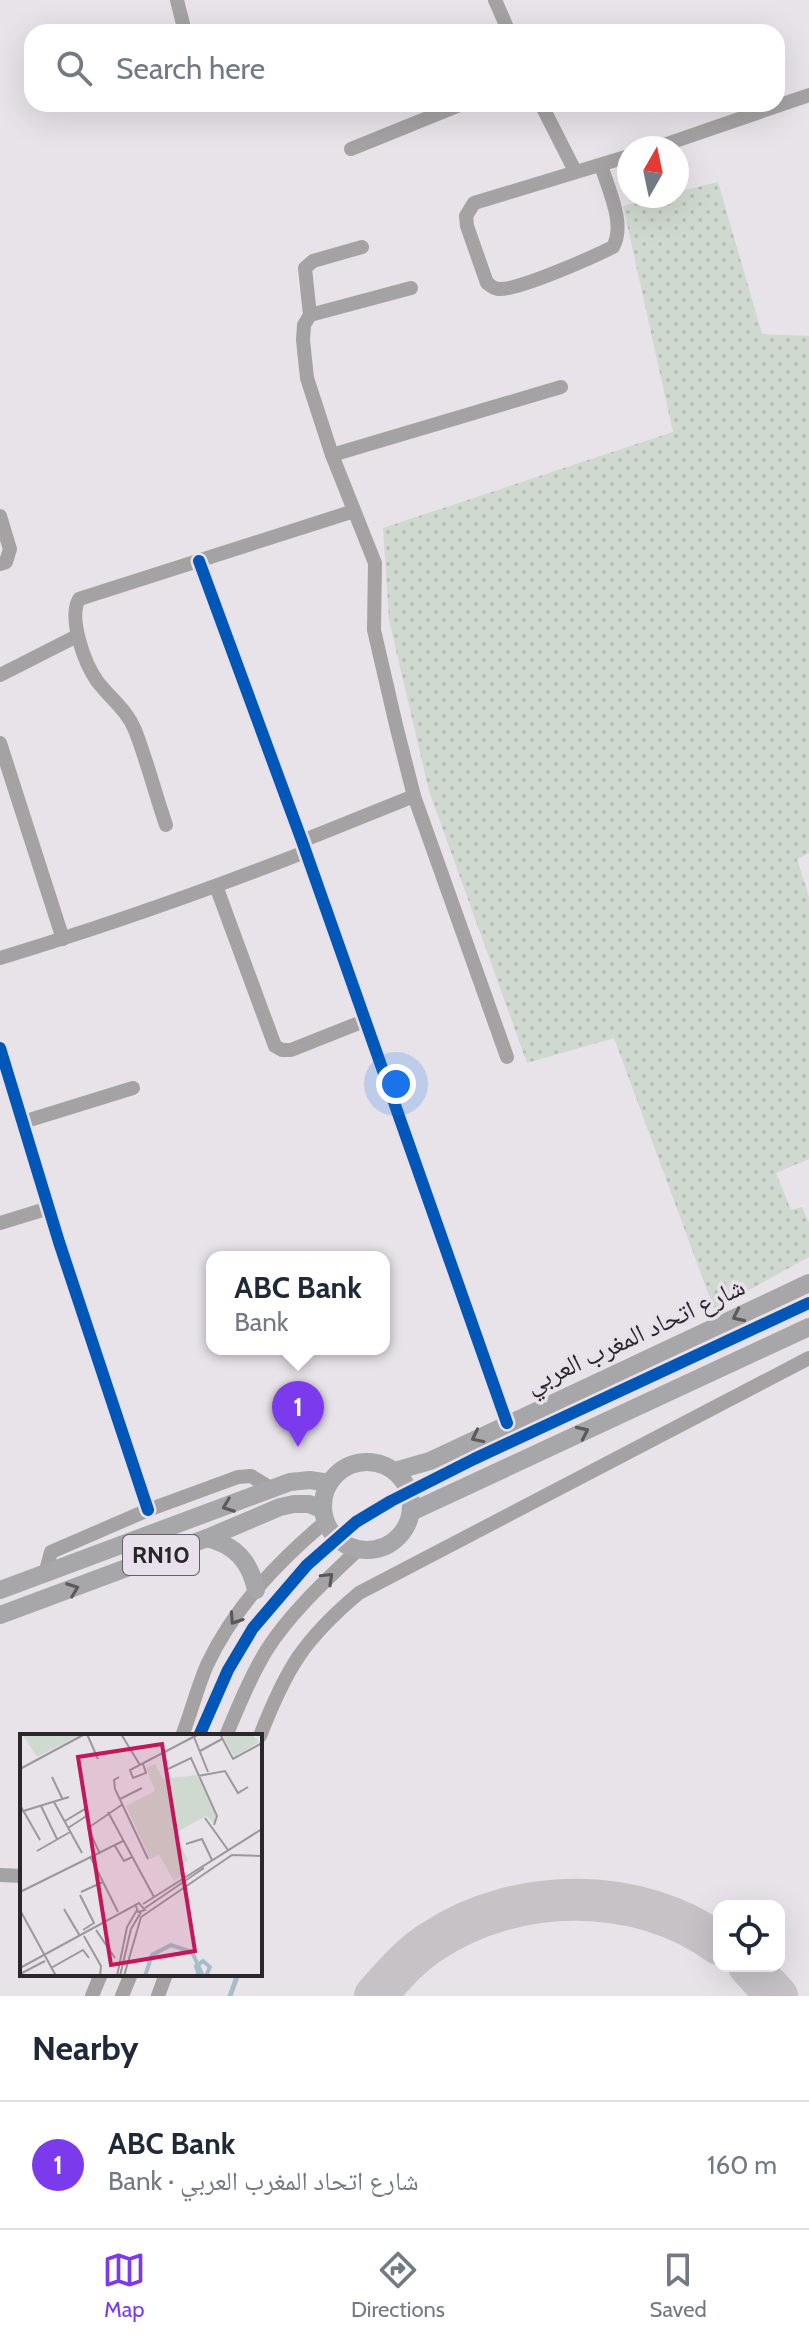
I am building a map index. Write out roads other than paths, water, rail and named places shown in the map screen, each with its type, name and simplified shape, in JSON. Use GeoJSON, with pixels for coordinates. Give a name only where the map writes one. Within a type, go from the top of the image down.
{"type":"FeatureCollection","features":[{"type":"Feature","properties":{"kind":"main road","name":"شارع اتحاد المغرب العربي"},"geometry":{"type":"LineString","coordinates":[[395,1471],[430,1461],[809,1283]]}},
{"type":"Feature","properties":{"kind":"main road"},"geometry":{"type":"LineString","coordinates":[[411,1512],[809,1327]]}},
{"type":"Feature","properties":{"kind":"main road"},"geometry":{"type":"LineString","coordinates":[[372,1462],[395,1471],[410,1494],[411,1512],[407,1524],[392,1542],[382,1547],[359,1549],[338,1539],[324,1516],[324,1495],[329,1483],[347,1466],[372,1462]]}},
{"type":"Feature","properties":{"kind":"main road","name":"RN10"},"geometry":{"type":"LineString","coordinates":[[0,1590],[272,1489],[300,1481],[329,1483]]}},
{"type":"Feature","properties":{"kind":"main road","name":"RN10"},"geometry":{"type":"LineString","coordinates":[[0,1615],[294,1504],[309,1504],[324,1516]]}},
{"type":"Feature","properties":{"kind":"main road"},"geometry":{"type":"LineString","coordinates":[[207,1538],[222,1542],[245,1561],[253,1575],[256,1590]]}},
{"type":"Feature","properties":{"kind":"street"},"geometry":{"type":"LineString","coordinates":[[177,0],[183,24]]}},
{"type":"Feature","properties":{"kind":"street"},"geometry":{"type":"LineString","coordinates":[[495,0],[506,24]]}},
{"type":"Feature","properties":{"kind":"street"},"geometry":{"type":"LineString","coordinates":[[785,103],[809,95]]}},
{"type":"Feature","properties":{"kind":"street"},"geometry":{"type":"LineString","coordinates":[[351,149],[442,112]]}},
{"type":"Feature","properties":{"kind":"street"},"geometry":{"type":"LineString","coordinates":[[545,112],[575,171]]}},
{"type":"Feature","properties":{"kind":"street"},"geometry":{"type":"LineString","coordinates":[[689,136],[760,112]]}},
{"type":"Feature","properties":{"kind":"street"},"geometry":{"type":"LineString","coordinates":[[601,165],[618,228],[618,239],[613,247],[520,284],[502,289],[487,283],[467,226],[469,209],[474,203],[617,160]]}},
{"type":"Feature","properties":{"kind":"street"},"geometry":{"type":"LineString","coordinates":[[362,247],[308,264],[305,268],[310,315],[304,325],[303,356],[332,455],[375,563],[374,630],[414,796],[507,1057]]}},
{"type":"Feature","properties":{"kind":"street"},"geometry":{"type":"LineString","coordinates":[[310,315],[411,288]]}},
{"type":"Feature","properties":{"kind":"street"},"geometry":{"type":"LineString","coordinates":[[332,455],[561,387]]}},
{"type":"Feature","properties":{"kind":"street"},"geometry":{"type":"LineString","coordinates":[[166,825],[135,730],[128,716],[96,680],[77,636],[75,613],[79,599],[354,511]]}},
{"type":"Feature","properties":{"kind":"street"},"geometry":{"type":"LineString","coordinates":[[0,516],[10,556],[0,564]]}},
{"type":"Feature","properties":{"kind":"street"},"geometry":{"type":"LineString","coordinates":[[199,561],[304,847],[507,1423]]}},
{"type":"Feature","properties":{"kind":"street"},"geometry":{"type":"LineString","coordinates":[[0,675],[77,636]]}},
{"type":"Feature","properties":{"kind":"street"},"geometry":{"type":"LineString","coordinates":[[0,743],[63,939]]}},
{"type":"Feature","properties":{"kind":"street"},"geometry":{"type":"LineString","coordinates":[[0,958],[216,886],[414,796]]}},
{"type":"Feature","properties":{"kind":"street"},"geometry":{"type":"LineString","coordinates":[[216,886],[275,1046],[291,1050],[364,1021]]}},
{"type":"Feature","properties":{"kind":"street"},"geometry":{"type":"LineString","coordinates":[[0,1048],[148,1510]]}},
{"type":"Feature","properties":{"kind":"street"},"geometry":{"type":"LineString","coordinates":[[23,1122],[133,1088]]}},
{"type":"Feature","properties":{"kind":"street"},"geometry":{"type":"LineString","coordinates":[[0,1223],[49,1208]]}},
{"type":"Feature","properties":{"kind":"street"},"geometry":{"type":"LineString","coordinates":[[474,1459],[809,1303]]}},
{"type":"Feature","properties":{"kind":"street"},"geometry":{"type":"LineString","coordinates":[[261,1734],[278,1691],[298,1654],[326,1621],[359,1593],[809,1358]]}},
{"type":"Feature","properties":{"kind":"street"},"geometry":{"type":"LineString","coordinates":[[45,1574],[51,1552],[148,1510],[238,1477],[251,1476],[272,1489]]}},
{"type":"Feature","properties":{"kind":"street"},"geometry":{"type":"LineString","coordinates":[[183,1734],[208,1665],[230,1626],[282,1559],[324,1516]]}},
{"type":"Feature","properties":{"kind":"street"},"geometry":{"type":"LineString","coordinates":[[227,1734],[243,1694],[268,1649],[313,1594],[359,1549]]}},
{"type":"Feature","properties":{"kind":"street"},"geometry":{"type":"LineString","coordinates":[[200,1734],[228,1670],[253,1628],[307,1565]]}},
{"type":"Feature","properties":{"kind":"street"},"geometry":{"type":"LineString","coordinates":[[0,1875],[20,1876]]}},
{"type":"Feature","properties":{"kind":"street"},"geometry":{"type":"LineString","coordinates":[[91,1996],[99,1976]]}},
{"type":"Feature","properties":{"kind":"street"},"geometry":{"type":"LineString","coordinates":[[122,1996],[130,1976]]}},
{"type":"Feature","properties":{"kind":"street"},"geometry":{"type":"LineString","coordinates":[[158,1996],[165,1976]]}},
{"type":"Feature","properties":{"kind":"waterway"},"geometry":{"type":"LineString","coordinates":[[230,1996],[237,1976]]}},
{"type":"Feature","properties":{"kind":"tunnel"},"geometry":{"type":"LineString","coordinates":[[307,1565],[356,1522],[474,1459]]}},
{"type":"Feature","properties":{"kind":"place","name":"ABC Bank"},"geometry":{"type":"Point","coordinates":[298,1447]}}]}
